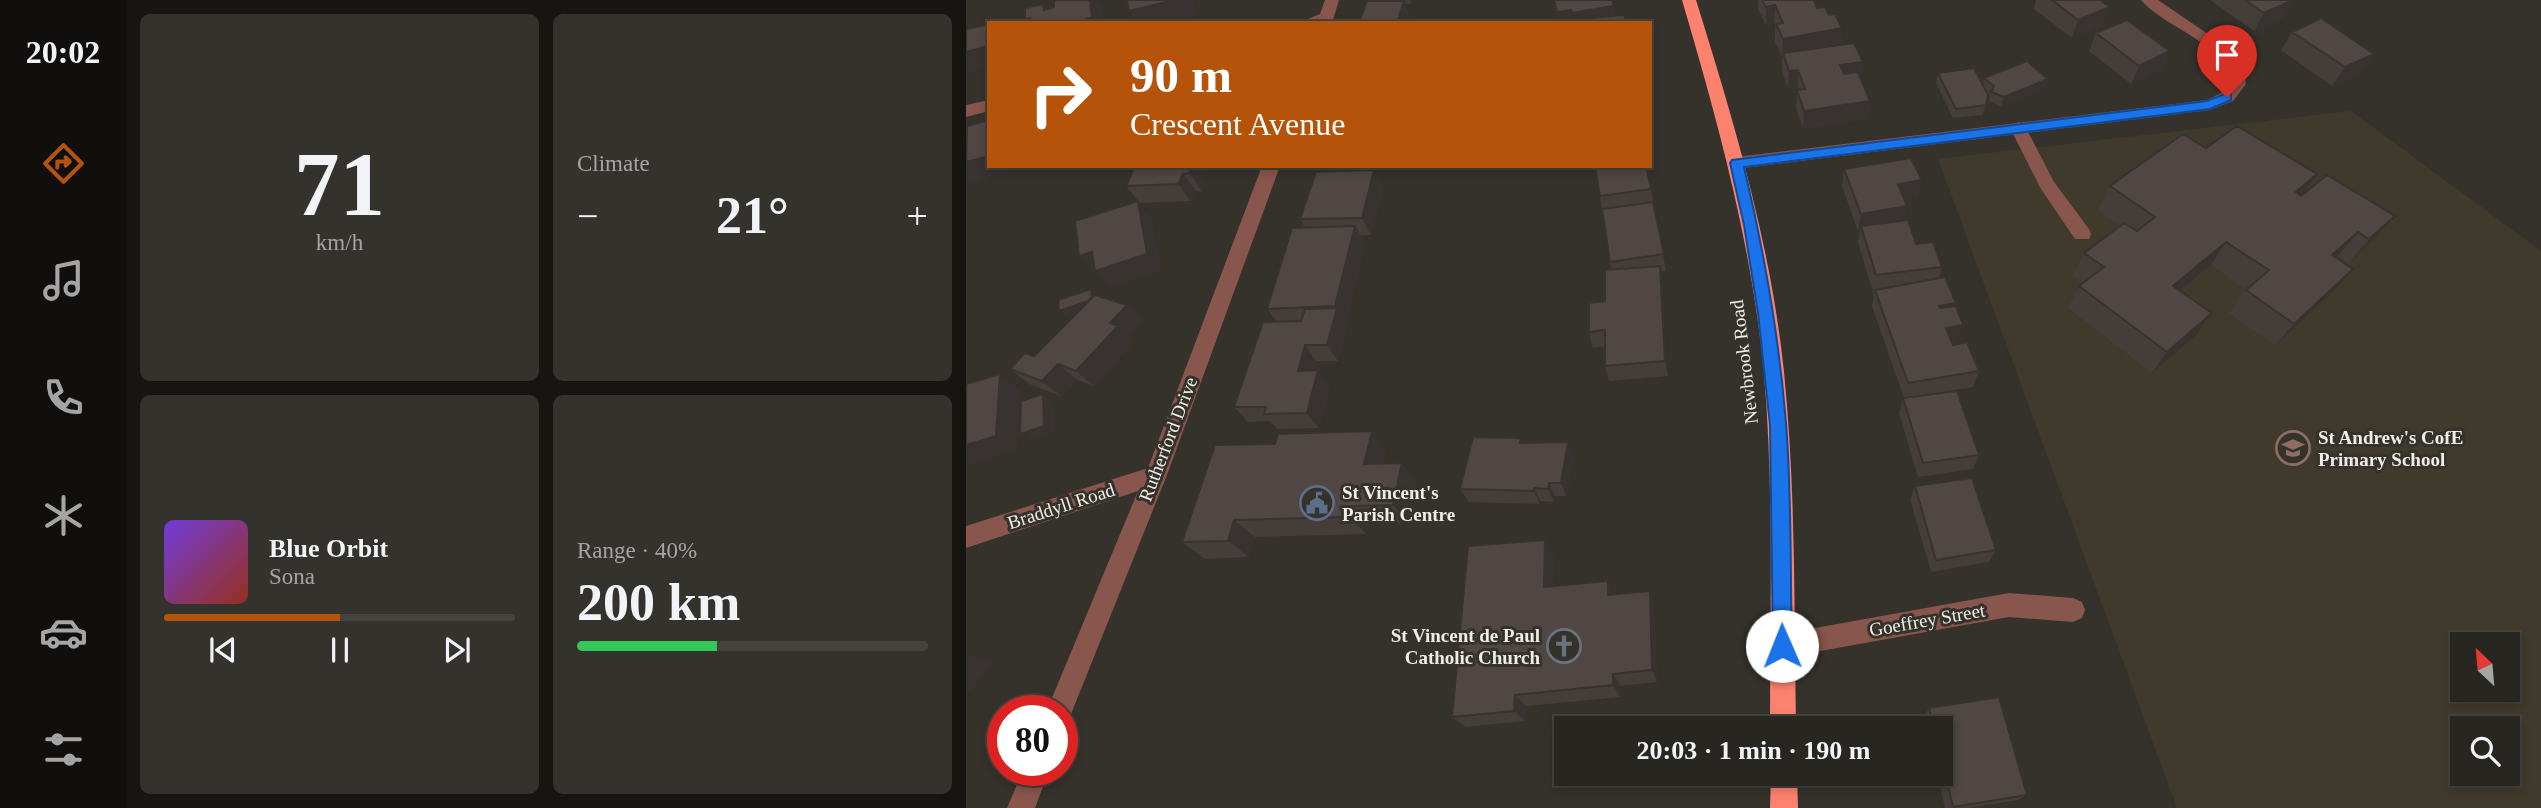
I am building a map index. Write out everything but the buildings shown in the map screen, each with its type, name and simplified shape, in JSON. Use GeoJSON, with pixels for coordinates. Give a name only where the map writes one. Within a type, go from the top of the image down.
{"type":"FeatureCollection","features":[{"type":"Feature","properties":{"kind":"highway","name":"Newbrook Road"},"geometry":{"type":"LineString","coordinates":[[1689,0],[1751,225],[1769,337],[1778,425],[1783,716]]}},
{"type":"Feature","properties":{"kind":"highway"},"geometry":{"type":"LineString","coordinates":[[1784,786],[1784,808]]}},
{"type":"Feature","properties":{"kind":"street"},"geometry":{"type":"LineString","coordinates":[[1325,20],[1332,0]]}},
{"type":"Feature","properties":{"kind":"street"},"geometry":{"type":"LineString","coordinates":[[1736,163],[2210,105],[2227,97],[2238,84],[2236,69],[2224,53],[2148,0]]}},
{"type":"Feature","properties":{"kind":"street"},"geometry":{"type":"LineString","coordinates":[[966,111],[987,106]]}},
{"type":"Feature","properties":{"kind":"street"},"geometry":{"type":"LineString","coordinates":[[2018,128],[2046,185],[2082,234]]}},
{"type":"Feature","properties":{"kind":"street","name":"Rutherford Drive"},"geometry":{"type":"LineString","coordinates":[[1066,695],[1156,475],[1269,168]]}},
{"type":"Feature","properties":{"kind":"street","name":"Braddyll Road"},"geometry":{"type":"LineString","coordinates":[[966,537],[1156,475]]}},
{"type":"Feature","properties":{"kind":"street","name":"Goeffrey Street"},"geometry":{"type":"LineString","coordinates":[[1782,646],[2009,605],[2073,610]]}},
{"type":"Feature","properties":{"kind":"street"},"geometry":{"type":"LineString","coordinates":[[1021,808],[1030,786]]}},
{"type":"Feature","properties":{"kind":"shaded area","name":"St Andrew's CofE Primary School"},"geometry":{"type":"Polygon","coordinates":[[[2351,111],[2541,251],[2541,808],[2177,808],[1938,159],[2351,111]]]}},
{"type":"Feature","properties":{"kind":"place","name":"St Andrew's CofE Primary School"},"geometry":{"type":"Point","coordinates":[2293,448]}},
{"type":"Feature","properties":{"kind":"place","name":"St Vincent's Parish Centre"},"geometry":{"type":"Point","coordinates":[1317,503]}},
{"type":"Feature","properties":{"kind":"place","name":"St Vincent de Paul Catholic Church"},"geometry":{"type":"Point","coordinates":[1564,646]}},
{"type":"Feature","properties":{"kind":"route"},"geometry":{"type":"LineString","coordinates":[[1782,646],[1778,425],[1769,337],[1751,225],[1736,163],[2210,105],[2227,97]]}}]}
